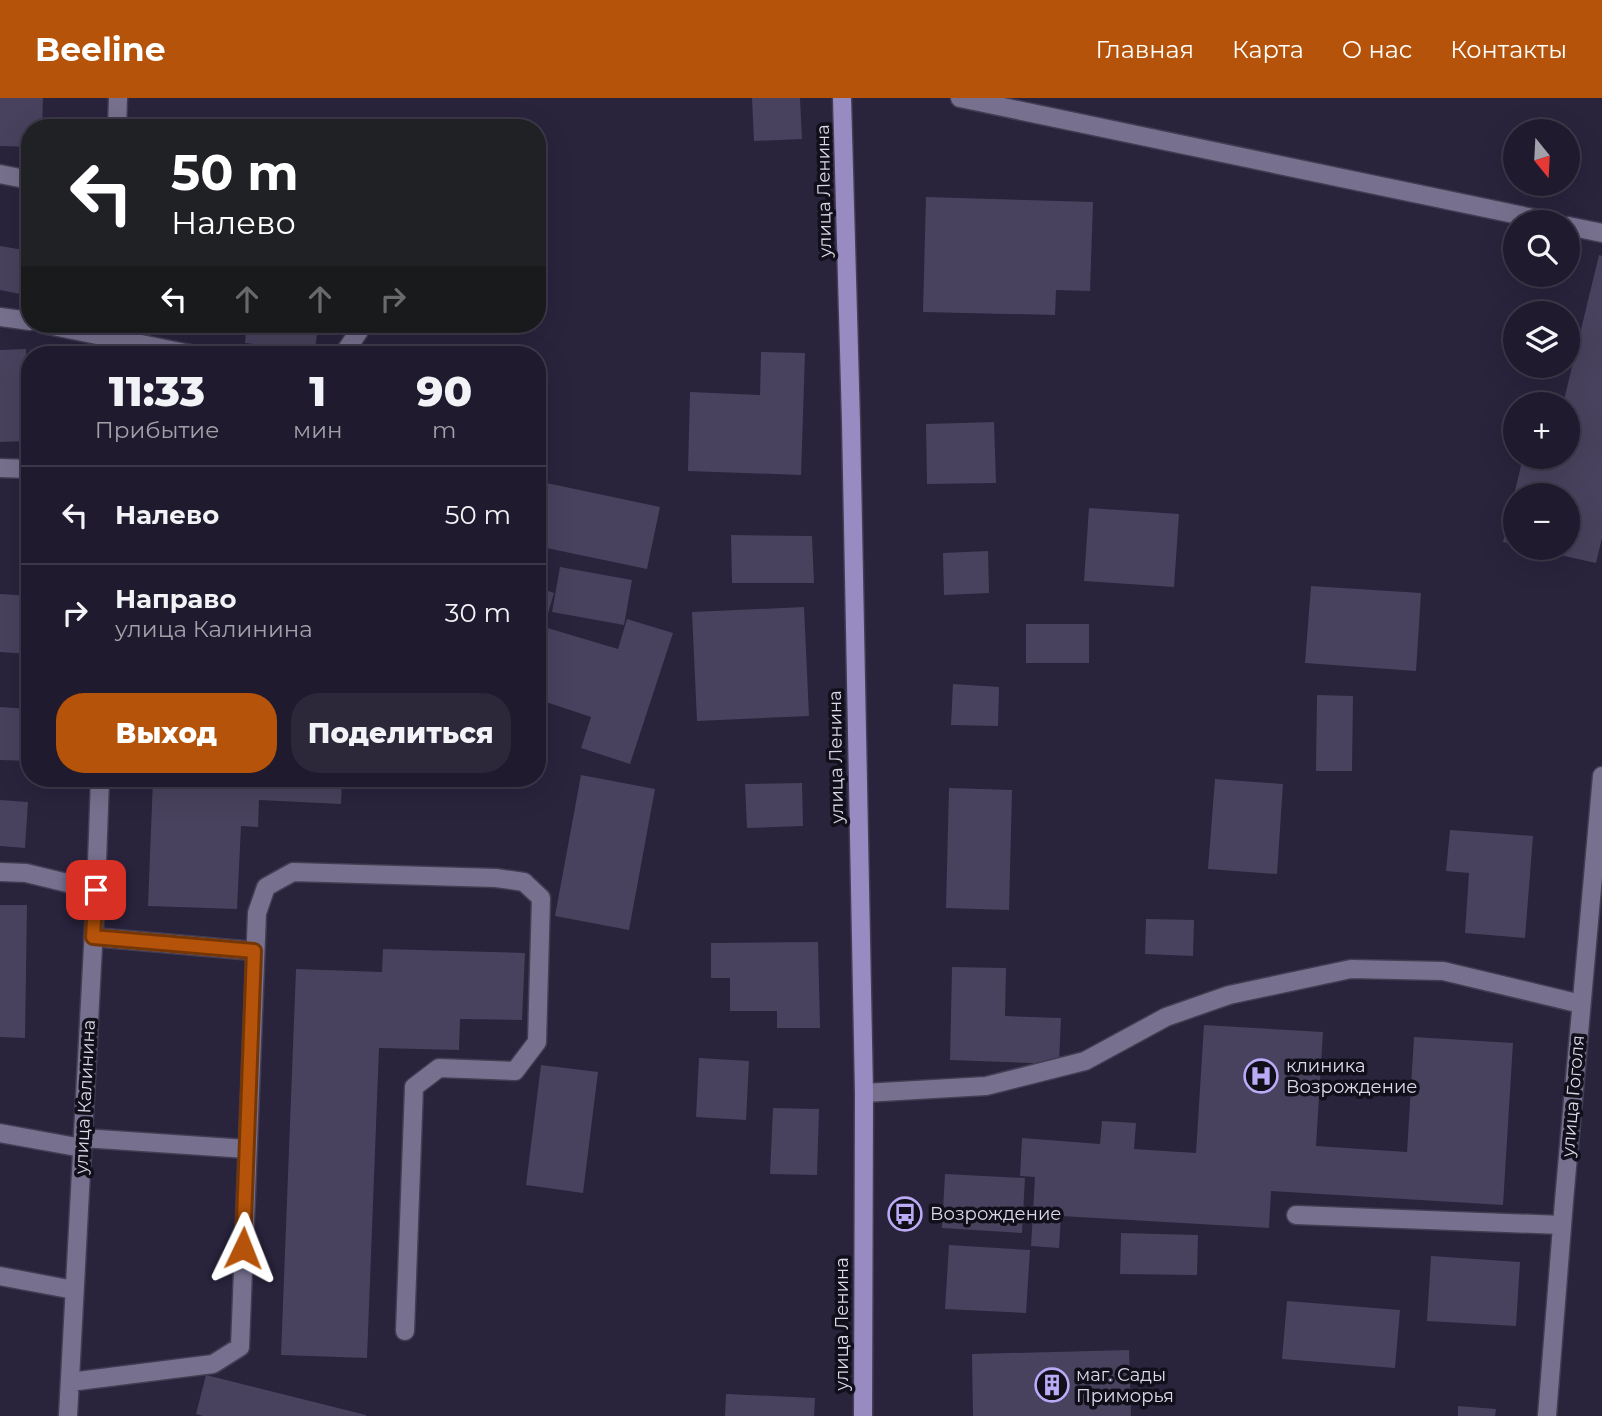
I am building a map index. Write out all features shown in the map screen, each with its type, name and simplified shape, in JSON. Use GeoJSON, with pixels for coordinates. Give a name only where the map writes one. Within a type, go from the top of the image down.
{"type":"FeatureCollection","features":[{"type":"Feature","properties":{"kind":"main road","name":"улица Ленина"},"geometry":{"type":"LineString","coordinates":[[842,98],[863,1093],[863,1416]]}},
{"type":"Feature","properties":{"kind":"street"},"geometry":{"type":"LineString","coordinates":[[117,119],[118,98]]}},
{"type":"Feature","properties":{"kind":"street"},"geometry":{"type":"LineString","coordinates":[[960,98],[1503,212]]}},
{"type":"Feature","properties":{"kind":"street"},"geometry":{"type":"LineString","coordinates":[[0,174],[21,178]]}},
{"type":"Feature","properties":{"kind":"street"},"geometry":{"type":"LineString","coordinates":[[1580,228],[1602,233]]}},
{"type":"Feature","properties":{"kind":"street"},"geometry":{"type":"LineString","coordinates":[[0,317],[21,320]]}},
{"type":"Feature","properties":{"kind":"street"},"geometry":{"type":"LineString","coordinates":[[82,333],[146,346]]}},
{"type":"Feature","properties":{"kind":"street"},"geometry":{"type":"LineString","coordinates":[[0,468],[21,469]]}},
{"type":"Feature","properties":{"kind":"street","name":"улица Гоголя"},"geometry":{"type":"LineString","coordinates":[[1547,1416],[1602,776]]}},
{"type":"Feature","properties":{"kind":"street","name":"улица Калинина"},"geometry":{"type":"LineString","coordinates":[[68,1416],[100,787]]}},
{"type":"Feature","properties":{"kind":"street"},"geometry":{"type":"LineString","coordinates":[[0,872],[26,873],[96,890]]}},
{"type":"Feature","properties":{"kind":"street"},"geometry":{"type":"LineString","coordinates":[[70,1382],[213,1364],[240,1348],[257,913],[267,887],[293,872],[496,878],[524,882],[541,898],[537,1042],[515,1071],[439,1068],[414,1087],[405,1331]]}},
{"type":"Feature","properties":{"kind":"street"},"geometry":{"type":"LineString","coordinates":[[93,937],[254,951]]}},
{"type":"Feature","properties":{"kind":"street"},"geometry":{"type":"LineString","coordinates":[[863,1093],[986,1086],[1085,1061],[1166,1017],[1229,995],[1351,969],[1444,971],[1581,1004]]}},
{"type":"Feature","properties":{"kind":"street"},"geometry":{"type":"LineString","coordinates":[[0,1133],[83,1143],[247,1149]]}},
{"type":"Feature","properties":{"kind":"street"},"geometry":{"type":"LineString","coordinates":[[1296,1214],[1562,1226]]}},
{"type":"Feature","properties":{"kind":"street"},"geometry":{"type":"LineString","coordinates":[[0,1276],[74,1290]]}},
{"type":"Feature","properties":{"kind":"building"},"geometry":{"type":"Polygon","coordinates":[[[0,98],[43,98],[42,119],[21,119],[21,147],[0,146],[0,98]]]}},
{"type":"Feature","properties":{"kind":"building"},"geometry":{"type":"Polygon","coordinates":[[[752,98],[800,98],[802,139],[754,141],[752,98]]]}},
{"type":"Feature","properties":{"kind":"building"},"geometry":{"type":"Polygon","coordinates":[[[926,197],[1093,202],[1090,291],[1056,290],[1055,315],[923,312],[926,197]]]}},
{"type":"Feature","properties":{"kind":"building"},"geometry":{"type":"Polygon","coordinates":[[[0,246],[21,250],[21,294],[0,290],[0,246]]]}},
{"type":"Feature","properties":{"kind":"building"},"geometry":{"type":"Polygon","coordinates":[[[1599,255],[1602,256],[1602,538],[1596,563],[1580,559],[1580,483],[1517,483],[1520,469],[1580,469],[1580,392],[1566,392],[1569,378],[1580,378],[1580,334],[1599,255]]]}},
{"type":"Feature","properties":{"kind":"building"},"geometry":{"type":"Polygon","coordinates":[[[246,333],[317,333],[316,346],[245,343],[246,333]]]}},
{"type":"Feature","properties":{"kind":"building"},"geometry":{"type":"Polygon","coordinates":[[[21,349],[21,441],[0,442],[0,350],[21,349]]]}},
{"type":"Feature","properties":{"kind":"building"},"geometry":{"type":"Polygon","coordinates":[[[761,352],[805,353],[801,475],[688,471],[690,392],[760,395],[761,352]]]}},
{"type":"Feature","properties":{"kind":"building"},"geometry":{"type":"Polygon","coordinates":[[[994,422],[996,483],[927,484],[926,424],[994,422]]]}},
{"type":"Feature","properties":{"kind":"building"},"geometry":{"type":"Polygon","coordinates":[[[546,483],[660,507],[647,569],[546,548],[546,483]]]}},
{"type":"Feature","properties":{"kind":"building"},"geometry":{"type":"Polygon","coordinates":[[[1089,508],[1179,514],[1174,587],[1084,581],[1089,508]]]}},
{"type":"Feature","properties":{"kind":"building"},"geometry":{"type":"Polygon","coordinates":[[[731,535],[812,536],[814,583],[732,583],[731,535]]]}},
{"type":"Feature","properties":{"kind":"building"},"geometry":{"type":"Polygon","coordinates":[[[988,551],[989,593],[944,595],[943,553],[988,551]]]}},
{"type":"Feature","properties":{"kind":"building"},"geometry":{"type":"Polygon","coordinates":[[[560,567],[632,580],[624,625],[552,612],[560,567]]]}},
{"type":"Feature","properties":{"kind":"building"},"geometry":{"type":"Polygon","coordinates":[[[1311,586],[1421,593],[1416,671],[1305,663],[1311,586]]]}},
{"type":"Feature","properties":{"kind":"building"},"geometry":{"type":"Polygon","coordinates":[[[546,590],[554,593],[546,620],[546,590]]]}},
{"type":"Feature","properties":{"kind":"building"},"geometry":{"type":"Polygon","coordinates":[[[0,594],[21,595],[21,653],[0,652],[0,594]]]}},
{"type":"Feature","properties":{"kind":"building"},"geometry":{"type":"Polygon","coordinates":[[[804,607],[809,716],[697,721],[692,612],[804,607]]]}},
{"type":"Feature","properties":{"kind":"building"},"geometry":{"type":"Polygon","coordinates":[[[627,619],[673,633],[630,764],[581,748],[591,717],[546,702],[546,628],[618,649],[627,619]]]}},
{"type":"Feature","properties":{"kind":"building"},"geometry":{"type":"Polygon","coordinates":[[[1026,624],[1089,624],[1089,663],[1026,663],[1026,624]]]}},
{"type":"Feature","properties":{"kind":"building"},"geometry":{"type":"Polygon","coordinates":[[[953,684],[999,687],[998,726],[951,725],[953,684]]]}},
{"type":"Feature","properties":{"kind":"building"},"geometry":{"type":"Polygon","coordinates":[[[1317,695],[1353,696],[1352,771],[1316,771],[1317,695]]]}},
{"type":"Feature","properties":{"kind":"building"},"geometry":{"type":"Polygon","coordinates":[[[0,707],[21,708],[21,761],[0,760],[0,707]]]}},
{"type":"Feature","properties":{"kind":"building"},"geometry":{"type":"Polygon","coordinates":[[[581,775],[655,789],[629,930],[555,916],[581,775]]]}},
{"type":"Feature","properties":{"kind":"building"},"geometry":{"type":"Polygon","coordinates":[[[1215,779],[1283,784],[1277,874],[1208,869],[1215,779]]]}},
{"type":"Feature","properties":{"kind":"building"},"geometry":{"type":"Polygon","coordinates":[[[802,783],[803,826],[747,828],[745,784],[802,783]]]}},
{"type":"Feature","properties":{"kind":"building"},"geometry":{"type":"Polygon","coordinates":[[[153,787],[342,787],[341,804],[259,800],[258,827],[241,826],[237,909],[148,906],[153,787]]]}},
{"type":"Feature","properties":{"kind":"building"},"geometry":{"type":"Polygon","coordinates":[[[949,788],[1012,790],[1009,910],[946,908],[949,788]]]}},
{"type":"Feature","properties":{"kind":"building"},"geometry":{"type":"Polygon","coordinates":[[[0,800],[28,802],[25,848],[0,846],[0,800]]]}},
{"type":"Feature","properties":{"kind":"building"},"geometry":{"type":"Polygon","coordinates":[[[1450,830],[1533,836],[1525,938],[1465,933],[1469,873],[1446,871],[1450,830]]]}},
{"type":"Feature","properties":{"kind":"building"},"geometry":{"type":"Polygon","coordinates":[[[0,905],[27,905],[25,1038],[0,1037],[0,905]]]}},
{"type":"Feature","properties":{"kind":"building"},"geometry":{"type":"Polygon","coordinates":[[[1146,919],[1194,920],[1193,956],[1145,954],[1146,919]]]}},
{"type":"Feature","properties":{"kind":"building"},"geometry":{"type":"Polygon","coordinates":[[[818,942],[820,1028],[777,1028],[777,1011],[730,1011],[730,978],[711,978],[711,943],[818,942]]]}},
{"type":"Feature","properties":{"kind":"building"},"geometry":{"type":"Polygon","coordinates":[[[383,949],[525,953],[522,1020],[460,1019],[459,1050],[379,1048],[367,1358],[281,1355],[296,969],[382,972],[383,949]]]}},
{"type":"Feature","properties":{"kind":"building"},"geometry":{"type":"Polygon","coordinates":[[[952,967],[1006,968],[1005,1016],[1061,1018],[1059,1064],[950,1060],[952,967]]]}},
{"type":"Feature","properties":{"kind":"building"},"geometry":{"type":"Polygon","coordinates":[[[1204,1025],[1323,1032],[1316,1146],[1407,1152],[1414,1037],[1513,1043],[1503,1205],[1271,1191],[1269,1228],[1061,1216],[1059,1248],[1031,1246],[1035,1177],[1020,1176],[1022,1138],[1100,1144],[1102,1121],[1136,1123],[1134,1149],[1196,1153],[1204,1025]]]}},
{"type":"Feature","properties":{"kind":"building"},"geometry":{"type":"Polygon","coordinates":[[[699,1058],[749,1061],[746,1120],[696,1117],[699,1058]]]}},
{"type":"Feature","properties":{"kind":"building"},"geometry":{"type":"Polygon","coordinates":[[[541,1065],[598,1072],[583,1193],[526,1185],[541,1065]]]}},
{"type":"Feature","properties":{"kind":"building"},"geometry":{"type":"Polygon","coordinates":[[[773,1108],[819,1109],[817,1175],[770,1174],[773,1108]]]}},
{"type":"Feature","properties":{"kind":"building"},"geometry":{"type":"Polygon","coordinates":[[[945,1174],[1025,1178],[1022,1233],[942,1228],[945,1174]]]}},
{"type":"Feature","properties":{"kind":"building"},"geometry":{"type":"Polygon","coordinates":[[[1121,1233],[1198,1235],[1197,1275],[1120,1274],[1121,1233]]]}},
{"type":"Feature","properties":{"kind":"building"},"geometry":{"type":"Polygon","coordinates":[[[949,1245],[1030,1250],[1026,1313],[945,1309],[949,1245]]]}},
{"type":"Feature","properties":{"kind":"building"},"geometry":{"type":"Polygon","coordinates":[[[1431,1256],[1520,1262],[1516,1326],[1427,1321],[1431,1256]]]}},
{"type":"Feature","properties":{"kind":"building"},"geometry":{"type":"Polygon","coordinates":[[[1287,1301],[1400,1310],[1395,1368],[1282,1359],[1287,1301]]]}},
{"type":"Feature","properties":{"kind":"building","name":"маг. Сады Приморья"},"geometry":{"type":"Polygon","coordinates":[[[1129,1350],[1131,1416],[973,1416],[972,1354],[1129,1350]]]}},
{"type":"Feature","properties":{"kind":"building"},"geometry":{"type":"Polygon","coordinates":[[[206,1375],[366,1416],[203,1416],[196,1414],[206,1375]]]}},
{"type":"Feature","properties":{"kind":"building"},"geometry":{"type":"Polygon","coordinates":[[[726,1394],[815,1398],[814,1416],[725,1416],[726,1394]]]}},
{"type":"Feature","properties":{"kind":"building"},"geometry":{"type":"Polygon","coordinates":[[[1458,1406],[1496,1409],[1495,1416],[1458,1416],[1458,1406]]]}},
{"type":"Feature","properties":{"kind":"place","name":"клиника Возрождение"},"geometry":{"type":"Point","coordinates":[1261,1076]}},
{"type":"Feature","properties":{"kind":"place","name":"Возрождение"},"geometry":{"type":"Point","coordinates":[905,1214]}},
{"type":"Feature","properties":{"kind":"place","name":"маг. Сады Приморья"},"geometry":{"type":"Point","coordinates":[1052,1385]}},
{"type":"Feature","properties":{"kind":"route"},"geometry":{"type":"LineString","coordinates":[[96,890],[93,937],[254,951],[243,1248]]}}]}
